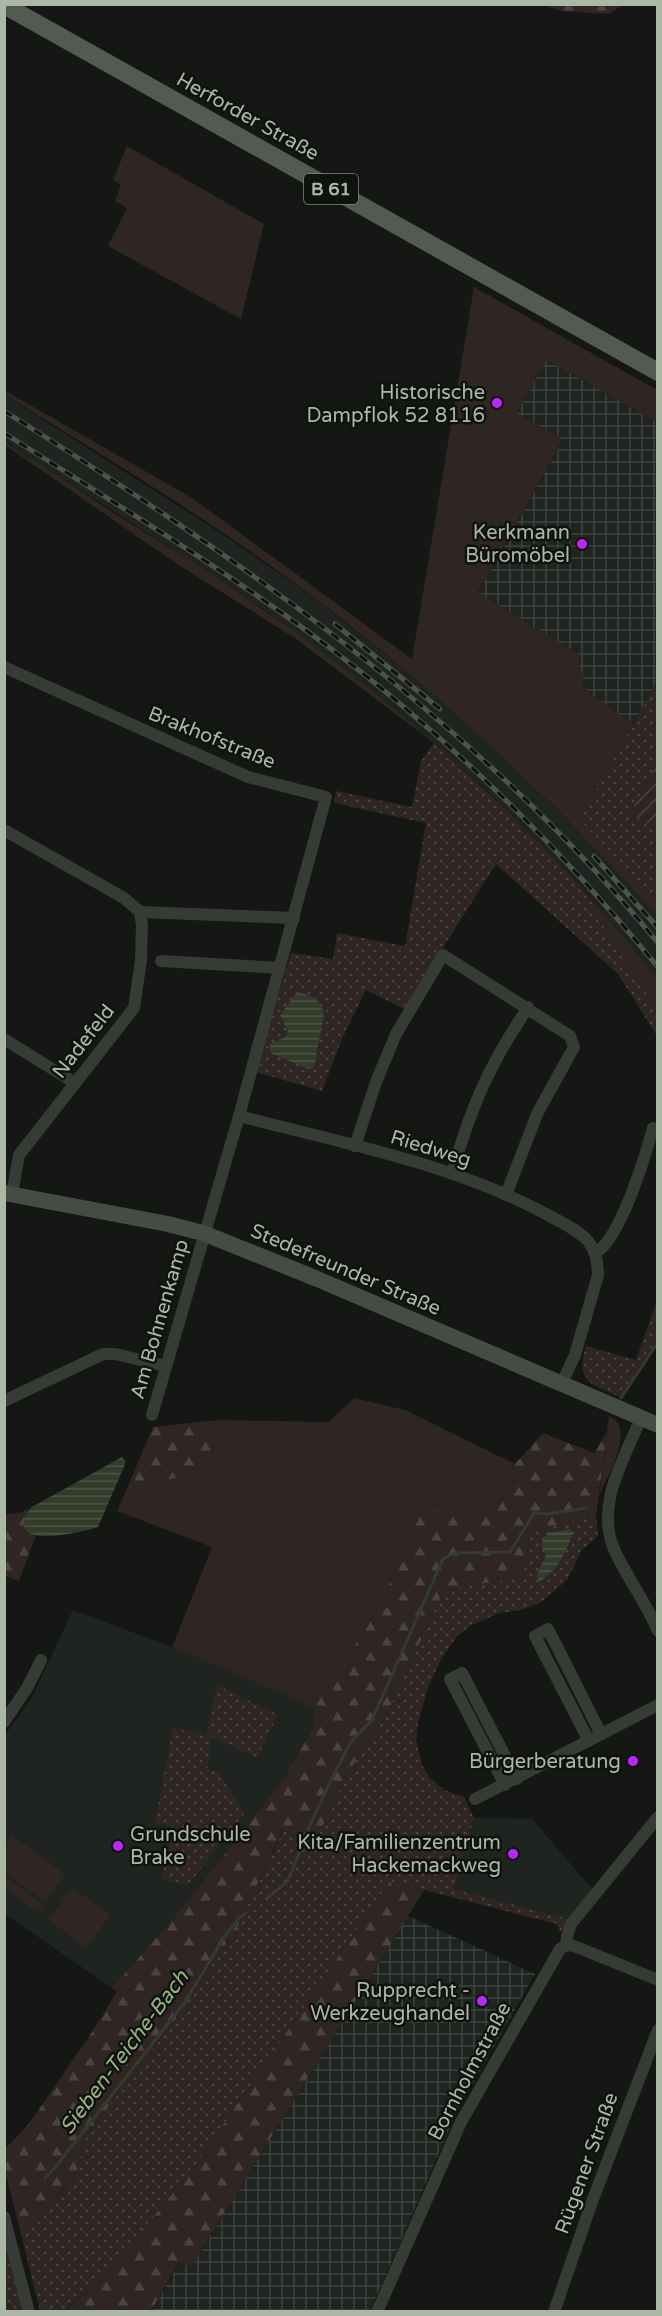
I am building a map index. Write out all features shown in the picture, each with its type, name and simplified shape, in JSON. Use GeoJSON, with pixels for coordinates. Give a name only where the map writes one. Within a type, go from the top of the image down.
{"type":"FeatureCollection","features":[{"type":"Feature","properties":{"kind":"main road","name":"Herforder Straße"},"geometry":{"type":"LineString","coordinates":[[4,5],[657,372]]}},
{"type":"Feature","properties":{"kind":"street","name":"Brakhofstraße"},"geometry":{"type":"LineString","coordinates":[[4,667],[248,777],[326,797],[239,1116],[203,1233]]}},
{"type":"Feature","properties":{"kind":"street"},"geometry":{"type":"LineString","coordinates":[[4,830],[124,898],[140,912],[294,918]]}},
{"type":"Feature","properties":{"kind":"street","name":"Nadefeld"},"geometry":{"type":"LineString","coordinates":[[8,1193],[19,1155],[134,1008],[141,960],[140,912]]}},
{"type":"Feature","properties":{"kind":"street"},"geometry":{"type":"LineString","coordinates":[[355,1146],[376,1082],[396,1034],[443,955],[570,1036],[574,1047],[537,1114],[506,1195]]}},
{"type":"Feature","properties":{"kind":"street"},"geometry":{"type":"LineString","coordinates":[[161,961],[280,968]]}},
{"type":"Feature","properties":{"kind":"street"},"geometry":{"type":"LineString","coordinates":[[452,1174],[465,1130],[483,1084],[496,1058],[528,1008]]}},
{"type":"Feature","properties":{"kind":"street"},"geometry":{"type":"LineString","coordinates":[[4,1039],[75,1083]]}},
{"type":"Feature","properties":{"kind":"street","name":"Riedweg"},"geometry":{"type":"LineString","coordinates":[[239,1116],[452,1174],[506,1195],[576,1231],[589,1242],[595,1253]]}},
{"type":"Feature","properties":{"kind":"street"},"geometry":{"type":"LineString","coordinates":[[562,1383],[575,1355],[596,1284],[598,1264],[595,1253],[608,1244],[641,1172],[653,1128]]}},
{"type":"Feature","properties":{"kind":"street","name":"Stedefreunder Straße"},"geometry":{"type":"LineString","coordinates":[[8,1193],[203,1233],[294,1269],[657,1425]]}},
{"type":"Feature","properties":{"kind":"street","name":"Am Bohnenkamp"},"geometry":{"type":"LineString","coordinates":[[152,1415],[203,1233]]}},
{"type":"Feature","properties":{"kind":"street"},"geometry":{"type":"LineString","coordinates":[[4,1401],[103,1354],[115,1354],[166,1366]]}},
{"type":"Feature","properties":{"kind":"street"},"geometry":{"type":"LineString","coordinates":[[641,1418],[612,1487],[607,1521],[615,1551],[639,1591],[657,1631]]}},
{"type":"Feature","properties":{"kind":"street"},"geometry":{"type":"LineString","coordinates":[[589,1741],[535,1636],[548,1629],[601,1734]]}},
{"type":"Feature","properties":{"kind":"street"},"geometry":{"type":"LineString","coordinates":[[4,1722],[27,1688],[41,1660]]}},
{"type":"Feature","properties":{"kind":"street"},"geometry":{"type":"LineString","coordinates":[[505,1785],[450,1679],[462,1673],[517,1779]]}},
{"type":"Feature","properties":{"kind":"street"},"geometry":{"type":"LineString","coordinates":[[475,1799],[657,1705]]}},
{"type":"Feature","properties":{"kind":"street","name":"Bornholmstraße"},"geometry":{"type":"LineString","coordinates":[[377,2312],[463,2118],[556,1954],[566,1945],[571,1924],[657,1817]]}},
{"type":"Feature","properties":{"kind":"street"},"geometry":{"type":"LineString","coordinates":[[566,1945],[574,1946],[657,1980]]}},
{"type":"Feature","properties":{"kind":"street","name":"Rügener Straße"},"geometry":{"type":"LineString","coordinates":[[554,2312],[597,2188],[657,2030]]}},
{"type":"Feature","properties":{"kind":"street"},"geometry":{"type":"LineString","coordinates":[[4,2217],[29,2312]]}},
{"type":"Feature","properties":{"kind":"shaded area"},"geometry":{"type":"Polygon","coordinates":[[[546,360],[657,422],[657,681],[633,724],[591,695],[584,687],[578,654],[478,593],[563,440],[516,413],[546,360]]]}},
{"type":"Feature","properties":{"kind":"shaded area"},"geometry":{"type":"Polygon","coordinates":[[[4,395],[219,532],[306,592],[470,725],[622,875],[657,915],[657,1010],[590,906],[593,903],[578,884],[528,832],[525,833],[512,815],[484,788],[383,699],[268,612],[5,441],[4,395]]]}},
{"type":"Feature","properties":{"kind":"shaded area"},"geometry":{"type":"Polygon","coordinates":[[[300,993],[316,1000],[324,1014],[314,1067],[309,1069],[270,1051],[270,1044],[285,1037],[288,1031],[280,1015],[295,995],[300,993]]]}},
{"type":"Feature","properties":{"kind":"shaded area"},"geometry":{"type":"Polygon","coordinates":[[[122,1457],[126,1462],[98,1527],[56,1536],[34,1535],[27,1531],[24,1524],[25,1519],[32,1507],[122,1457]]]}},
{"type":"Feature","properties":{"kind":"shaded area"},"geometry":{"type":"Polygon","coordinates":[[[570,1529],[573,1533],[560,1561],[546,1578],[539,1582],[537,1574],[546,1555],[541,1545],[547,1533],[570,1529]]]}},
{"type":"Feature","properties":{"kind":"shaded area","name":"Grundschule Brake"},"geometry":{"type":"Polygon","coordinates":[[[73,1610],[172,1647],[314,1708],[314,1726],[284,1779],[174,1918],[112,1988],[5,1914],[5,1735],[31,1699],[73,1610]]]}},
{"type":"Feature","properties":{"kind":"shaded area","name":"Kita/Familienzentrum Hackemackweg"},"geometry":{"type":"Polygon","coordinates":[[[474,1818],[532,1819],[593,1890],[569,1919],[454,1889],[474,1818]]]}},
{"type":"Feature","properties":{"kind":"shaded area"},"geometry":{"type":"Polygon","coordinates":[[[408,1916],[535,1974],[458,2110],[370,2311],[151,2312],[180,2262],[192,2266],[408,1916]]]}},
{"type":"Feature","properties":{"kind":"green space"},"geometry":{"type":"Polygon","coordinates":[[[622,4],[610,14],[562,11],[543,5],[622,4]]]}},
{"type":"Feature","properties":{"kind":"green space"},"geometry":{"type":"Polygon","coordinates":[[[127,146],[264,224],[241,319],[108,246],[127,208],[115,201],[121,185],[113,180],[127,146]]]}},
{"type":"Feature","properties":{"kind":"green space"},"geometry":{"type":"Polygon","coordinates":[[[474,287],[657,390],[657,422],[546,360],[516,413],[563,439],[478,592],[578,654],[584,687],[591,695],[633,724],[581,820],[657,901],[657,915],[576,828],[491,746],[447,706],[355,630],[272,566],[159,491],[5,395],[4,390],[192,498],[412,659],[474,287]]]}},
{"type":"Feature","properties":{"kind":"green space"},"geometry":{"type":"Polygon","coordinates":[[[4,441],[208,572],[300,635],[383,699],[434,743],[296,639],[174,562],[5,445],[4,441]]]}},
{"type":"Feature","properties":{"kind":"green space"},"geometry":{"type":"Polygon","coordinates":[[[657,681],[657,764],[630,814],[657,829],[657,901],[580,820],[657,681]]]}},
{"type":"Feature","properties":{"kind":"green space"},"geometry":{"type":"Polygon","coordinates":[[[434,743],[512,815],[525,833],[528,832],[593,903],[590,906],[657,1010],[657,1036],[618,974],[496,864],[404,1009],[366,990],[342,1039],[322,1091],[256,1072],[291,953],[333,959],[337,933],[405,946],[426,823],[334,803],[336,791],[412,807],[421,761],[434,743]]]}},
{"type":"Feature","properties":{"kind":"green space"},"geometry":{"type":"Polygon","coordinates":[[[657,764],[657,829],[630,814],[657,764]]]}},
{"type":"Feature","properties":{"kind":"green space"},"geometry":{"type":"Polygon","coordinates":[[[593,903],[657,979],[657,1010],[590,906],[593,903]]]}},
{"type":"Feature","properties":{"kind":"green space"},"geometry":{"type":"Polygon","coordinates":[[[657,1300],[657,1340],[620,1397],[588,1380],[582,1367],[586,1346],[636,1360],[657,1300]]]}},
{"type":"Feature","properties":{"kind":"green space"},"geometry":{"type":"Polygon","coordinates":[[[354,1398],[405,1410],[515,1464],[511,1492],[483,1515],[423,1509],[376,1613],[314,1708],[172,1647],[212,1547],[117,1511],[129,1484],[166,1480],[208,1470],[218,1420],[329,1422],[354,1398]]]}},
{"type":"Feature","properties":{"kind":"green space"},"geometry":{"type":"Polygon","coordinates":[[[609,1416],[617,1422],[620,1442],[613,1466],[599,1496],[609,1416]]]}},
{"type":"Feature","properties":{"kind":"green space"},"geometry":{"type":"Polygon","coordinates":[[[218,1420],[208,1470],[166,1480],[129,1484],[153,1427],[218,1420]]]}},
{"type":"Feature","properties":{"kind":"green space"},"geometry":{"type":"Polygon","coordinates":[[[607,1432],[596,1515],[531,1532],[523,1577],[444,1590],[387,1714],[346,1776],[316,1841],[282,1831],[238,1926],[174,2022],[87,2134],[76,2174],[22,2238],[5,2171],[4,2149],[34,2116],[104,2014],[117,1991],[112,1988],[174,1918],[284,1779],[314,1726],[314,1708],[376,1613],[423,1509],[483,1515],[511,1492],[515,1464],[543,1433],[594,1453],[607,1432]]]}},
{"type":"Feature","properties":{"kind":"green space"},"geometry":{"type":"Polygon","coordinates":[[[32,1507],[27,1511],[30,1534],[36,1535],[19,1581],[5,1576],[5,1514],[20,1513],[32,1507]]]}},
{"type":"Feature","properties":{"kind":"green space"},"geometry":{"type":"Polygon","coordinates":[[[596,1515],[598,1536],[582,1550],[567,1580],[540,1603],[520,1610],[499,1613],[470,1626],[457,1636],[442,1658],[428,1687],[418,1723],[416,1740],[422,1765],[430,1778],[444,1790],[464,1797],[474,1818],[454,1889],[569,1919],[560,1932],[557,1924],[390,1881],[192,2170],[103,2277],[64,2311],[40,2311],[22,2238],[76,2175],[87,2134],[174,2022],[238,1926],[283,1831],[316,1841],[346,1776],[387,1714],[444,1590],[523,1577],[531,1532],[596,1515]]]}},
{"type":"Feature","properties":{"kind":"green space"},"geometry":{"type":"Polygon","coordinates":[[[217,1685],[278,1715],[257,1758],[212,1736],[207,1769],[217,1771],[245,1813],[188,1885],[162,1879],[172,1826],[155,1822],[173,1728],[207,1734],[217,1685]]]}},
{"type":"Feature","properties":{"kind":"green space"},"geometry":{"type":"Polygon","coordinates":[[[12,1835],[65,1874],[45,1902],[5,1872],[5,1845],[12,1835]]]}},
{"type":"Feature","properties":{"kind":"green space"},"geometry":{"type":"Polygon","coordinates":[[[5,1876],[43,1905],[37,1912],[5,1888],[5,1876]]]}},
{"type":"Feature","properties":{"kind":"green space"},"geometry":{"type":"Polygon","coordinates":[[[390,1881],[424,1890],[191,2267],[179,2262],[151,2311],[64,2312],[103,2277],[192,2170],[390,1881]]]}},
{"type":"Feature","properties":{"kind":"green space"},"geometry":{"type":"Polygon","coordinates":[[[72,1888],[110,1915],[86,1948],[49,1920],[72,1888]]]}},
{"type":"Feature","properties":{"kind":"green space"},"geometry":{"type":"Polygon","coordinates":[[[5,2239],[23,2311],[5,2311],[5,2239]]]}},
{"type":"Feature","properties":{"kind":"waterway","name":"Sieben-Teiche-Bach"},"geometry":{"type":"LineString","coordinates":[[621,1398],[658,1342]]}},
{"type":"Feature","properties":{"kind":"waterway","name":"Sieben-Teiche-Bach"},"geometry":{"type":"LineString","coordinates":[[308,1830],[350,1743],[372,1720],[443,1559],[454,1553],[510,1552],[534,1513],[547,1514],[586,1508]]}},
{"type":"Feature","properties":{"kind":"waterway","name":"Sieben-Teiche-Bach"},"geometry":{"type":"LineString","coordinates":[[268,1897],[287,1882],[301,1849]]}},
{"type":"Feature","properties":{"kind":"waterway","name":"Sieben-Teiche-Bach"},"geometry":{"type":"LineString","coordinates":[[45,2178],[185,2002],[223,1939],[238,1919],[246,1913]]}},
{"type":"Feature","properties":{"kind":"railway"},"geometry":{"type":"LineString","coordinates":[[4,411],[182,527],[269,587],[353,650],[435,717],[513,787],[588,863],[658,943]]}},
{"type":"Feature","properties":{"kind":"railway"},"geometry":{"type":"LineString","coordinates":[[4,433],[251,591],[375,683],[462,758],[544,838],[658,967]]}},
{"type":"Feature","properties":{"kind":"railway"},"geometry":{"type":"LineString","coordinates":[[335,624],[440,709]]}},
{"type":"Feature","properties":{"kind":"railway"},"geometry":{"type":"LineString","coordinates":[[594,856],[658,928]]}},
{"type":"Feature","properties":{"kind":"place","name":"Historische Dampflok 52 8116"},"geometry":{"type":"Point","coordinates":[497,403]}},
{"type":"Feature","properties":{"kind":"place","name":"Kerkmann Büromöbel"},"geometry":{"type":"Point","coordinates":[582,544]}},
{"type":"Feature","properties":{"kind":"place","name":"Bürgerberatung"},"geometry":{"type":"Point","coordinates":[633,1761]}},
{"type":"Feature","properties":{"kind":"place","name":"Grundschule Brake"},"geometry":{"type":"Point","coordinates":[118,1846]}},
{"type":"Feature","properties":{"kind":"place","name":"Kita/Familienzentrum Hackemackweg"},"geometry":{"type":"Point","coordinates":[513,1854]}},
{"type":"Feature","properties":{"kind":"place","name":"Rupprecht - Werkzeughandel"},"geometry":{"type":"Point","coordinates":[482,2001]}}]}
